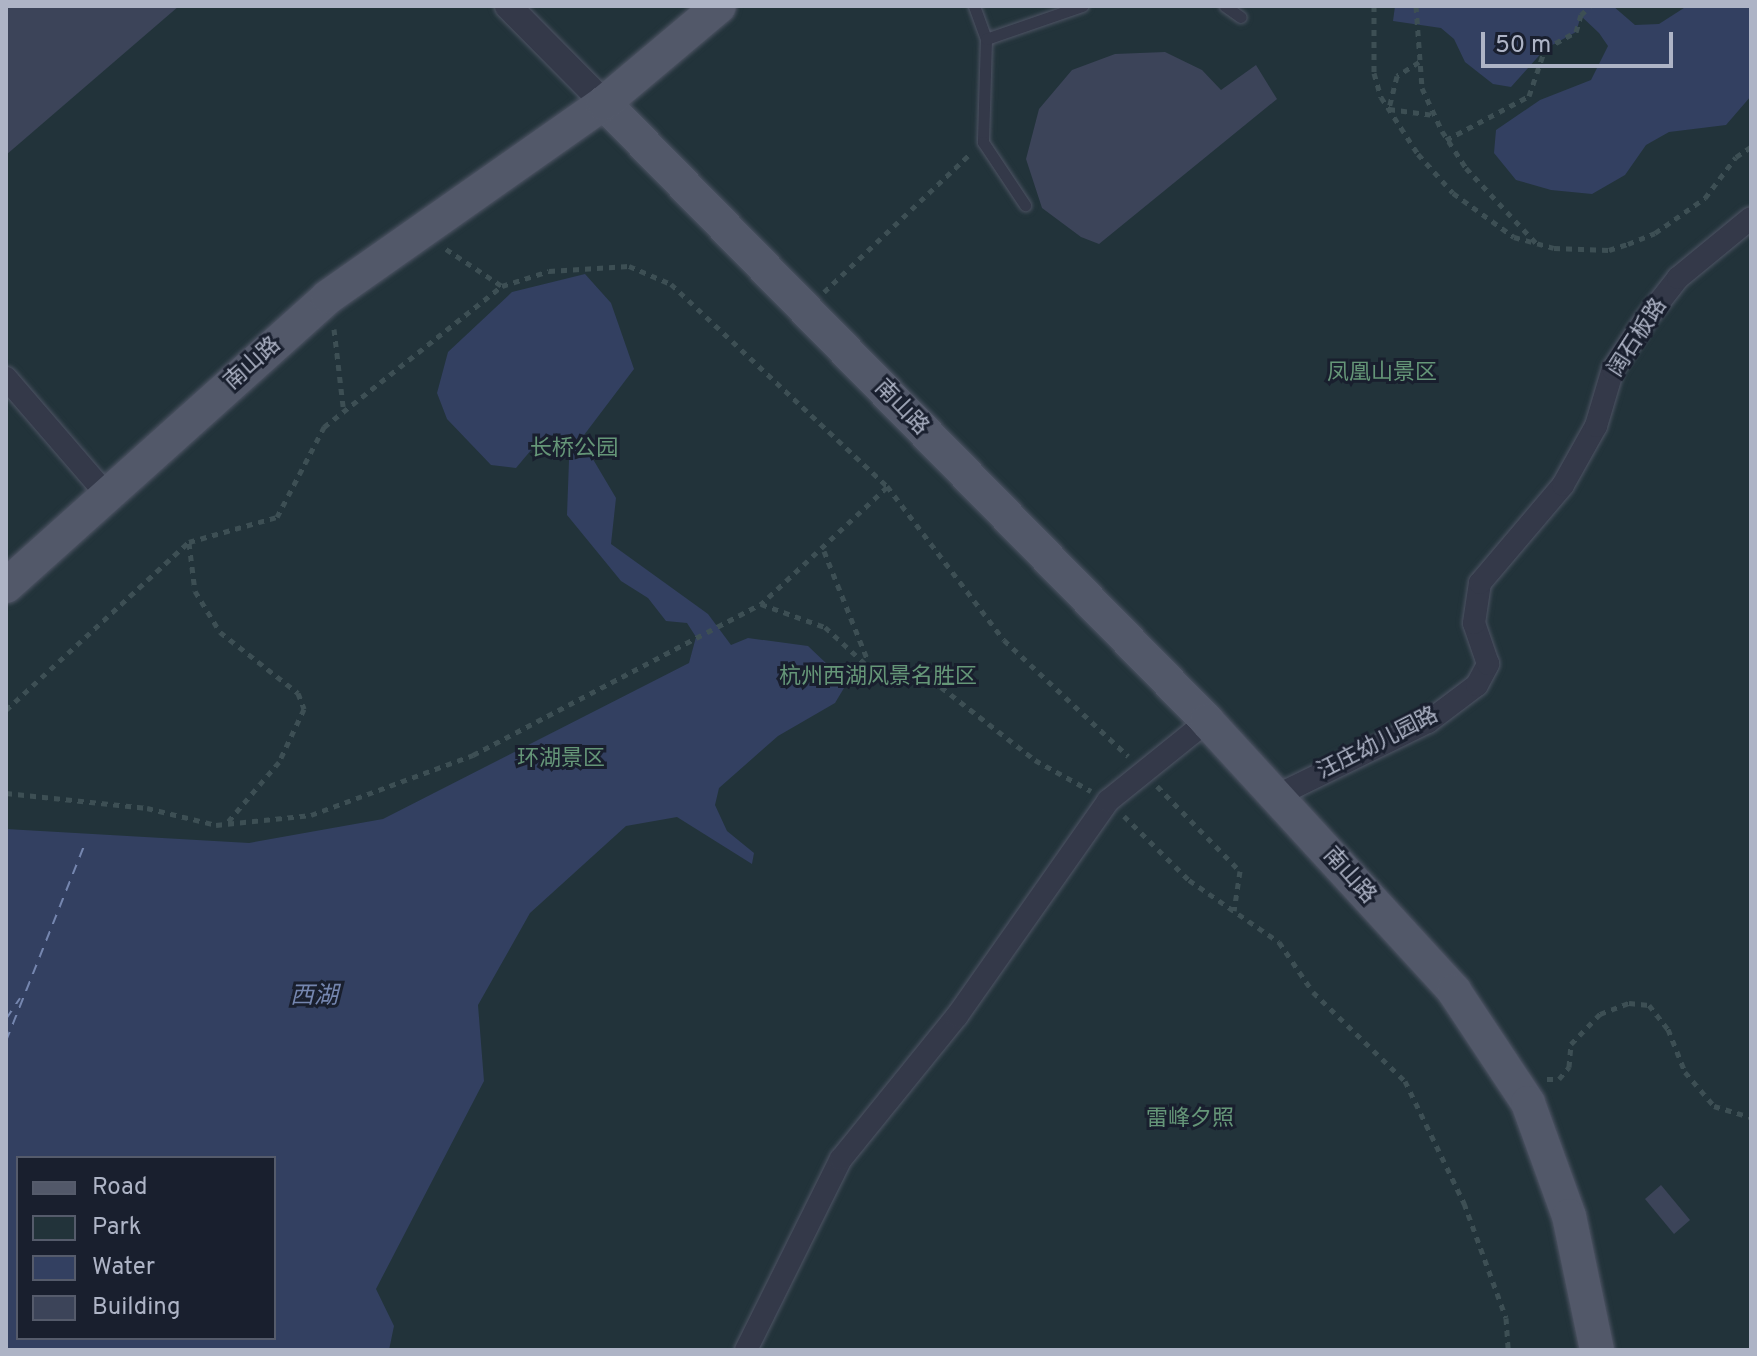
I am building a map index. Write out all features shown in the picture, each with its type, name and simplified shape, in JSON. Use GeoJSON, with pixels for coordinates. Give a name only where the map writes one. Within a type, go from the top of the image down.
{"type":"FeatureCollection","features":[{"type":"Feature","properties":{"kind":"main road"},"geometry":{"type":"LineString","coordinates":[[604,103],[719,6]]}},
{"type":"Feature","properties":{"kind":"main road","name":"南山路"},"geometry":{"type":"LineString","coordinates":[[6,586],[328,297],[604,103],[1207,721],[1454,991],[1528,1103],[1569,1216],[1597,1350]]}},
{"type":"Feature","properties":{"kind":"street"},"geometry":{"type":"LineString","coordinates":[[508,6],[604,103]]}},
{"type":"Feature","properties":{"kind":"street","name":"阔石板路"},"geometry":{"type":"LineString","coordinates":[[1563,485],[1596,426],[1613,369],[1646,319],[1678,278],[1751,218]]}},
{"type":"Feature","properties":{"kind":"street"},"geometry":{"type":"LineString","coordinates":[[6,378],[107,495]]}},
{"type":"Feature","properties":{"kind":"street","name":"汪庄幼儿园路"},"geometry":{"type":"LineString","coordinates":[[1276,796],[1428,722],[1477,685],[1488,664],[1474,623],[1473,601],[1480,583],[1563,485]]}},
{"type":"Feature","properties":{"kind":"street"},"geometry":{"type":"LineString","coordinates":[[746,1350],[841,1159],[957,1016],[1108,801],[1207,721]]}},
{"type":"Feature","properties":{"kind":"lane"},"geometry":{"type":"LineString","coordinates":[[974,6],[986,39],[983,142],[1025,205]]}},
{"type":"Feature","properties":{"kind":"lane"},"geometry":{"type":"LineString","coordinates":[[986,39],[1082,6]]}},
{"type":"Feature","properties":{"kind":"lane"},"geometry":{"type":"LineString","coordinates":[[1225,6],[1241,17]]}},
{"type":"Feature","properties":{"kind":"path"},"geometry":{"type":"LineString","coordinates":[[1374,6],[1374,73],[1389,109],[1418,154],[1453,193],[1485,221],[1537,243],[1609,250],[1655,233],[1705,198],[1736,157],[1751,147]]}},
{"type":"Feature","properties":{"kind":"path"},"geometry":{"type":"LineString","coordinates":[[1416,6],[1419,62],[1434,115],[1446,140],[1466,168],[1537,243]]}},
{"type":"Feature","properties":{"kind":"path"},"geometry":{"type":"LineString","coordinates":[[1446,140],[1529,96],[1545,49],[1576,32],[1581,15],[1590,6]]}},
{"type":"Feature","properties":{"kind":"path"},"geometry":{"type":"LineString","coordinates":[[1389,109],[1397,76],[1419,62]]}},
{"type":"Feature","properties":{"kind":"path"},"geometry":{"type":"LineString","coordinates":[[1389,109],[1434,115]]}},
{"type":"Feature","properties":{"kind":"path"},"geometry":{"type":"LineString","coordinates":[[805,310],[983,142]]}},
{"type":"Feature","properties":{"kind":"path"},"geometry":{"type":"LineString","coordinates":[[421,232],[502,286]]}},
{"type":"Feature","properties":{"kind":"path"},"geometry":{"type":"LineString","coordinates":[[6,710],[189,542],[277,517],[324,427],[343,407],[502,286],[549,271],[629,266],[671,284],[887,486],[1004,640],[1143,772],[1240,871],[1234,911]]}},
{"type":"Feature","properties":{"kind":"path"},"geometry":{"type":"LineString","coordinates":[[328,297],[343,407]]}},
{"type":"Feature","properties":{"kind":"path"},"geometry":{"type":"LineString","coordinates":[[6,793],[147,808],[226,824],[311,815],[473,755],[761,604],[824,551],[887,486]]}},
{"type":"Feature","properties":{"kind":"path"},"geometry":{"type":"LineString","coordinates":[[189,542],[195,591],[220,632],[298,693],[304,709],[279,762],[226,824]]}},
{"type":"Feature","properties":{"kind":"path"},"geometry":{"type":"LineString","coordinates":[[824,551],[872,670]]}},
{"type":"Feature","properties":{"kind":"path"},"geometry":{"type":"LineString","coordinates":[[761,604],[825,627],[872,670],[941,687],[1035,760],[1108,801],[1189,880],[1279,942],[1313,992],[1405,1081],[1464,1203],[1506,1318],[1508,1350]]}},
{"type":"Feature","properties":{"kind":"path"},"geometry":{"type":"LineString","coordinates":[[1510,1075],[1559,1079],[1569,1067],[1571,1044],[1600,1014],[1629,1003],[1649,1005],[1668,1029],[1685,1072],[1714,1106],[1751,1117]]}},
{"type":"Feature","properties":{"kind":"green space","name":"杭州西湖风景名胜区"},"geometry":{"type":"Polygon","coordinates":[[[6,6],[1751,6],[1751,1350],[6,1350],[6,6]]]}},
{"type":"Feature","properties":{"kind":"water"},"geometry":{"type":"Polygon","coordinates":[[[1395,6],[1613,6],[1635,25],[1659,24],[1687,6],[1751,6],[1751,96],[1726,125],[1669,132],[1646,145],[1625,175],[1592,194],[1551,190],[1516,180],[1494,153],[1496,130],[1540,100],[1591,80],[1608,46],[1599,33],[1581,16],[1576,32],[1545,49],[1511,87],[1493,84],[1465,62],[1454,39],[1441,28],[1393,21],[1395,6]]]}},
{"type":"Feature","properties":{"kind":"water","name":"西湖"},"geometry":{"type":"Polygon","coordinates":[[[585,274],[611,303],[634,369],[581,439],[616,498],[611,544],[708,614],[731,645],[748,638],[808,646],[847,683],[835,703],[778,736],[719,788],[715,805],[727,831],[754,853],[752,864],[677,817],[626,826],[530,913],[478,1005],[484,1081],[376,1289],[394,1326],[389,1350],[6,1350],[6,829],[249,843],[383,819],[689,663],[696,637],[687,623],[666,621],[648,598],[621,581],[567,515],[569,460],[557,433],[537,443],[516,468],[491,465],[447,419],[437,393],[448,352],[512,292],[585,274]]]}},
{"type":"Feature","properties":{"kind":"building"},"geometry":{"type":"Polygon","coordinates":[[[6,6],[179,6],[6,155],[6,6]]]}},
{"type":"Feature","properties":{"kind":"building"},"geometry":{"type":"Polygon","coordinates":[[[1165,52],[1202,70],[1221,90],[1256,65],[1277,99],[1099,244],[1081,237],[1042,208],[1026,159],[1039,109],[1072,70],[1115,54],[1165,52]]]}},
{"type":"Feature","properties":{"kind":"building"},"geometry":{"type":"Polygon","coordinates":[[[1661,1185],[1690,1220],[1674,1234],[1645,1199],[1661,1185]]]}},
{"type":"Feature","properties":{"kind":"ferry route"},"geometry":{"type":"LineString","coordinates":[[6,1041],[86,841]]}},
{"type":"Feature","properties":{"kind":"ferry route"},"geometry":{"type":"LineString","coordinates":[[6,1019],[20,998]]}},
{"type":"Feature","properties":{"kind":"park label","name":"凤凰山景区"},"geometry":{"type":"Point","coordinates":[1382,374]}},
{"type":"Feature","properties":{"kind":"park label","name":"长桥公园"},"geometry":{"type":"Point","coordinates":[574,450]}},
{"type":"Feature","properties":{"kind":"park label","name":"环湖景区"},"geometry":{"type":"Point","coordinates":[561,760]}},
{"type":"Feature","properties":{"kind":"park label","name":"雷峰夕照"},"geometry":{"type":"Point","coordinates":[1190,1120]}}]}
